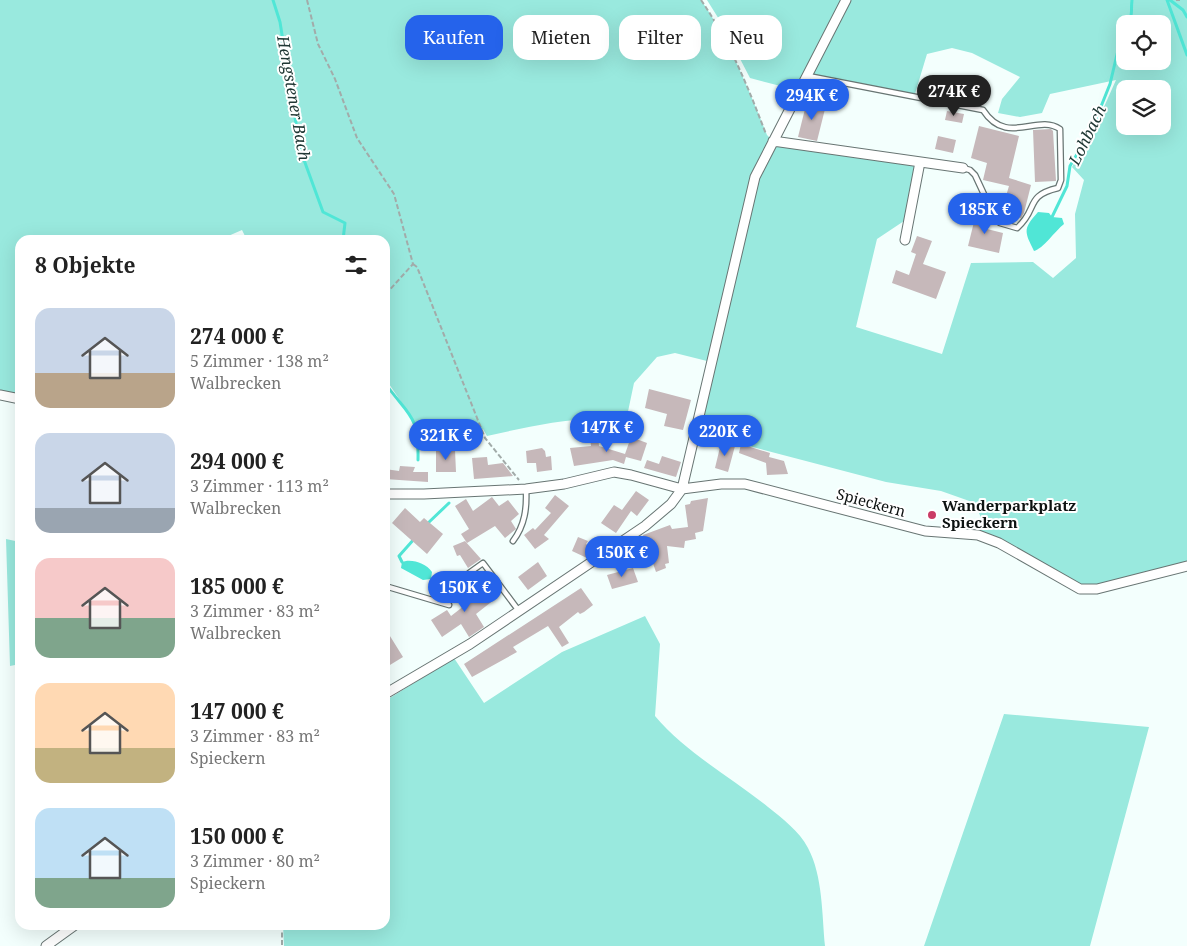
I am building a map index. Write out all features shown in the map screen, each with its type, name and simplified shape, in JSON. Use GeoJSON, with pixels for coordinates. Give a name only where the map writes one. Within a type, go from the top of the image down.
{"type":"FeatureCollection","features":[{"type":"Feature","properties":{"kind":"street"},"geometry":{"type":"LineString","coordinates":[[390,691],[452,655],[645,526],[671,504],[682,489],[748,200],[758,167],[808,76],[846,0]]}},
{"type":"Feature","properties":{"kind":"street"},"geometry":{"type":"LineString","coordinates":[[773,141],[963,168]]}},
{"type":"Feature","properties":{"kind":"street"},"geometry":{"type":"LineString","coordinates":[[905,240],[920,162]]}},
{"type":"Feature","properties":{"kind":"street"},"geometry":{"type":"LineString","coordinates":[[0,395],[15,398]]}},
{"type":"Feature","properties":{"kind":"street","name":"Spieckern"},"geometry":{"type":"LineString","coordinates":[[390,494],[524,489],[564,484],[619,472],[682,489],[721,484],[745,484],[925,531],[978,535],[999,543],[1080,589],[1097,589],[1187,566]]}},
{"type":"Feature","properties":{"kind":"street"},"geometry":{"type":"LineString","coordinates":[[46,946],[68,930]]}},
{"type":"Feature","properties":{"kind":"lane"},"geometry":{"type":"LineString","coordinates":[[808,76],[983,110],[989,119],[997,124],[1013,128],[1043,124],[1053,125],[1060,129],[1060,180],[1058,188],[1042,192],[1017,228],[1000,223],[995,218],[975,175],[970,170],[963,168]]}},
{"type":"Feature","properties":{"kind":"lane"},"geometry":{"type":"LineString","coordinates":[[513,541],[523,524],[527,503],[524,489]]}},
{"type":"Feature","properties":{"kind":"lane"},"geometry":{"type":"LineString","coordinates":[[469,573],[483,563],[519,611]]}},
{"type":"Feature","properties":{"kind":"lane"},"geometry":{"type":"LineString","coordinates":[[390,587],[449,605]]}},
{"type":"Feature","properties":{"kind":"path"},"geometry":{"type":"LineString","coordinates":[[307,0],[318,44],[335,79],[357,138],[394,194],[402,216],[413,264],[417,266],[428,292],[485,438],[516,474],[524,489]]}},
{"type":"Feature","properties":{"kind":"path"},"geometry":{"type":"LineString","coordinates":[[701,0],[718,24],[740,67],[767,135],[773,141]]}},
{"type":"Feature","properties":{"kind":"path"},"geometry":{"type":"LineString","coordinates":[[390,289],[413,264]]}},
{"type":"Feature","properties":{"kind":"path"},"geometry":{"type":"LineString","coordinates":[[282,930],[282,946]]}},
{"type":"Feature","properties":{"kind":"shaded area"},"geometry":{"type":"Polygon","coordinates":[[[0,0],[701,0],[711,16],[711,60],[735,60],[767,135],[773,141],[920,162],[904,221],[877,239],[856,327],[942,354],[971,263],[1033,262],[1053,278],[1076,258],[1075,214],[1084,180],[1072,167],[1095,127],[1116,80],[1050,94],[1042,113],[1020,117],[998,113],[1002,99],[1020,77],[972,53],[952,48],[927,54],[914,97],[808,76],[796,90],[750,78],[741,60],[782,60],[782,15],[716,15],[707,0],[1187,0],[1187,563],[1101,584],[1077,584],[978,532],[981,518],[975,503],[941,491],[886,482],[699,433],[715,363],[675,353],[657,357],[634,383],[626,421],[608,419],[573,420],[487,436],[483,429],[446,436],[417,437],[412,418],[390,385],[390,235],[244,235],[242,230],[230,235],[15,235],[15,398],[0,395],[0,0]]]}},
{"type":"Feature","properties":{"kind":"shaded area"},"geometry":{"type":"Polygon","coordinates":[[[1038,212],[1049,213],[1052,217],[1062,218],[1064,224],[1038,250],[1034,251],[1028,239],[1027,230],[1030,222],[1038,212]]]}},
{"type":"Feature","properties":{"kind":"shaded area"},"geometry":{"type":"Polygon","coordinates":[[[6,539],[15,541],[15,665],[10,666],[6,539]]]}},
{"type":"Feature","properties":{"kind":"shaded area"},"geometry":{"type":"Polygon","coordinates":[[[402,562],[417,562],[427,567],[432,572],[431,579],[423,580],[401,568],[402,562]]]}},
{"type":"Feature","properties":{"kind":"shaded area"},"geometry":{"type":"Polygon","coordinates":[[[645,616],[660,644],[655,716],[681,742],[785,821],[804,842],[817,871],[825,946],[284,946],[283,930],[390,930],[390,698],[454,658],[484,703],[562,652],[645,616]]]}},
{"type":"Feature","properties":{"kind":"shaded area"},"geometry":{"type":"Polygon","coordinates":[[[1004,714],[1149,727],[1090,946],[924,946],[1004,714]]]}},
{"type":"Feature","properties":{"kind":"building"},"geometry":{"type":"Polygon","coordinates":[[[807,101],[826,105],[817,141],[798,137],[807,101]]]}},
{"type":"Feature","properties":{"kind":"building"},"geometry":{"type":"Polygon","coordinates":[[[947,111],[964,114],[962,123],[945,120],[947,111]]]}},
{"type":"Feature","properties":{"kind":"building"},"geometry":{"type":"Polygon","coordinates":[[[979,126],[1019,136],[1009,178],[1031,185],[1021,218],[1001,213],[1009,186],[983,180],[987,163],[971,158],[979,126]]]}},
{"type":"Feature","properties":{"kind":"building"},"geometry":{"type":"Polygon","coordinates":[[[1051,129],[1053,131],[1056,181],[1035,182],[1033,130],[1051,129]]]}},
{"type":"Feature","properties":{"kind":"building"},"geometry":{"type":"Polygon","coordinates":[[[938,136],[956,140],[953,153],[935,149],[938,136]]]}},
{"type":"Feature","properties":{"kind":"building"},"geometry":{"type":"Polygon","coordinates":[[[977,210],[987,212],[983,228],[1003,233],[999,253],[968,246],[977,210]]]}},
{"type":"Feature","properties":{"kind":"building"},"geometry":{"type":"Polygon","coordinates":[[[917,236],[932,241],[923,264],[946,272],[936,299],[892,283],[896,270],[909,275],[916,254],[911,252],[917,236]]]}},
{"type":"Feature","properties":{"kind":"building"},"geometry":{"type":"Polygon","coordinates":[[[649,389],[691,400],[683,430],[664,426],[667,414],[645,408],[649,389]]]}},
{"type":"Feature","properties":{"kind":"building"},"geometry":{"type":"Polygon","coordinates":[[[598,436],[599,446],[625,454],[631,437],[647,443],[641,461],[626,457],[624,464],[613,460],[574,466],[570,448],[591,446],[590,437],[598,436]]]}},
{"type":"Feature","properties":{"kind":"building"},"geometry":{"type":"Polygon","coordinates":[[[721,443],[735,446],[728,472],[715,468],[721,443]]]}},
{"type":"Feature","properties":{"kind":"building"},"geometry":{"type":"Polygon","coordinates":[[[741,444],[770,453],[769,457],[784,461],[788,474],[767,475],[766,463],[739,453],[741,444]]]}},
{"type":"Feature","properties":{"kind":"building"},"geometry":{"type":"Polygon","coordinates":[[[542,448],[545,451],[546,457],[551,456],[552,470],[537,472],[536,463],[527,463],[526,451],[542,448]]]}},
{"type":"Feature","properties":{"kind":"building"},"geometry":{"type":"Polygon","coordinates":[[[455,450],[456,472],[436,472],[436,451],[455,450]]]}},
{"type":"Feature","properties":{"kind":"building"},"geometry":{"type":"Polygon","coordinates":[[[662,456],[681,462],[676,477],[644,468],[647,460],[659,464],[662,456]]]}},
{"type":"Feature","properties":{"kind":"building"},"geometry":{"type":"Polygon","coordinates":[[[487,457],[488,465],[503,463],[513,476],[474,479],[472,458],[487,457]]]}},
{"type":"Feature","properties":{"kind":"building"},"geometry":{"type":"Polygon","coordinates":[[[400,466],[415,467],[413,472],[428,472],[428,482],[390,479],[390,470],[399,471],[400,466]]]}},
{"type":"Feature","properties":{"kind":"building"},"geometry":{"type":"Polygon","coordinates":[[[636,491],[649,500],[637,516],[631,511],[616,533],[601,523],[614,505],[622,510],[636,491]]]}},
{"type":"Feature","properties":{"kind":"building"},"geometry":{"type":"Polygon","coordinates":[[[555,495],[569,506],[544,535],[549,539],[535,549],[524,535],[533,528],[535,530],[551,513],[545,508],[555,495]]]}},
{"type":"Feature","properties":{"kind":"building"},"geometry":{"type":"Polygon","coordinates":[[[492,497],[499,506],[508,500],[519,514],[511,521],[516,529],[505,538],[495,526],[467,543],[461,534],[469,529],[455,506],[466,499],[473,511],[492,497]]]}},
{"type":"Feature","properties":{"kind":"building"},"geometry":{"type":"Polygon","coordinates":[[[708,498],[703,531],[695,533],[696,539],[685,541],[684,548],[667,546],[669,563],[665,564],[666,568],[656,572],[643,535],[670,525],[672,529],[688,527],[685,505],[690,504],[691,501],[708,498]]]}},
{"type":"Feature","properties":{"kind":"building"},"geometry":{"type":"Polygon","coordinates":[[[405,508],[420,522],[424,518],[443,534],[427,554],[392,523],[405,508]]]}},
{"type":"Feature","properties":{"kind":"building"},"geometry":{"type":"Polygon","coordinates":[[[578,537],[588,541],[586,544],[594,548],[587,558],[572,551],[578,537]]]}},
{"type":"Feature","properties":{"kind":"building"},"geometry":{"type":"Polygon","coordinates":[[[465,541],[481,559],[468,568],[460,555],[457,556],[453,546],[465,541]]]}},
{"type":"Feature","properties":{"kind":"building"},"geometry":{"type":"Polygon","coordinates":[[[538,562],[547,576],[528,590],[518,577],[538,562]]]}},
{"type":"Feature","properties":{"kind":"building"},"geometry":{"type":"Polygon","coordinates":[[[633,568],[638,582],[612,589],[607,575],[633,568]]]}},
{"type":"Feature","properties":{"kind":"building"},"geometry":{"type":"Polygon","coordinates":[[[476,584],[481,592],[486,589],[495,599],[476,614],[484,627],[469,637],[461,624],[442,637],[431,620],[447,610],[451,616],[469,602],[462,594],[476,584]]]}},
{"type":"Feature","properties":{"kind":"building"},"geometry":{"type":"Polygon","coordinates":[[[581,588],[593,605],[580,614],[578,612],[559,627],[569,643],[562,647],[548,626],[513,647],[517,652],[472,677],[464,664],[581,588]]]}},
{"type":"Feature","properties":{"kind":"building"},"geometry":{"type":"Polygon","coordinates":[[[390,636],[403,657],[390,665],[390,636]]]}},
{"type":"Feature","properties":{"kind":"waterway","name":"Hengstener Bach"},"geometry":{"type":"LineString","coordinates":[[273,0],[280,22],[300,149],[323,212],[345,223],[344,235]]}},
{"type":"Feature","properties":{"kind":"waterway","name":"Lohbach"},"geometry":{"type":"LineString","coordinates":[[1052,217],[1067,186],[1070,166],[1092,129],[1110,84],[1119,46],[1118,24],[1130,18],[1132,0]]}},
{"type":"Feature","properties":{"kind":"waterway"},"geometry":{"type":"LineString","coordinates":[[1167,0],[1187,55]]}},
{"type":"Feature","properties":{"kind":"waterway"},"geometry":{"type":"LineString","coordinates":[[1170,0],[1183,10],[1187,17]]}},
{"type":"Feature","properties":{"kind":"waterway","name":"Hengstener Bach"},"geometry":{"type":"LineString","coordinates":[[390,389],[411,417],[414,424],[417,433],[418,460]]}},
{"type":"Feature","properties":{"kind":"waterway","name":"Hengstener Bach"},"geometry":{"type":"LineString","coordinates":[[427,524],[449,503]]}},
{"type":"Feature","properties":{"kind":"waterway","name":"Hengstener Bach"},"geometry":{"type":"LineString","coordinates":[[402,562],[399,556],[415,538]]}},
{"type":"Feature","properties":{"kind":"place","name":"Wanderparkplatz Spieckern"},"geometry":{"type":"Point","coordinates":[932,515]}}]}
